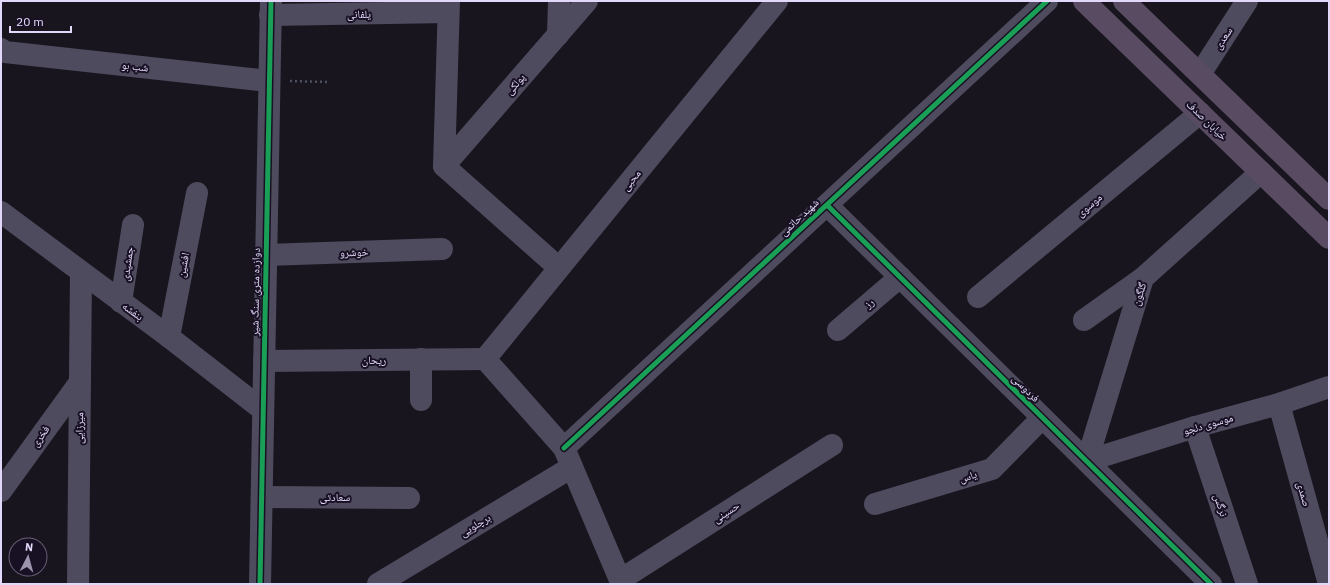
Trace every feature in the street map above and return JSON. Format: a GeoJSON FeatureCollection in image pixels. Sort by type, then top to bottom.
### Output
{"type":"FeatureCollection","features":[{"type":"Feature","properties":{"kind":"main road","name":"خیابان صدف"},"geometry":{"type":"LineString","coordinates":[[1084,1],[1329,238]]}},
{"type":"Feature","properties":{"kind":"main road"},"geometry":{"type":"LineString","coordinates":[[1124,1],[1329,199]]}},
{"type":"Feature","properties":{"kind":"street"},"geometry":{"type":"LineString","coordinates":[[558,35],[559,1]]}},
{"type":"Feature","properties":{"kind":"street","name":"پولکی"},"geometry":{"type":"LineString","coordinates":[[444,166],[587,1]]}},
{"type":"Feature","properties":{"kind":"street","name":"محبی"},"geometry":{"type":"LineString","coordinates":[[485,359],[777,1]]}},
{"type":"Feature","properties":{"kind":"street","name":"شهید حاتمی"},"geometry":{"type":"LineString","coordinates":[[568,458],[827,205],[1047,1]]}},
{"type":"Feature","properties":{"kind":"street","name":"سعدی"},"geometry":{"type":"LineString","coordinates":[[1200,74],[1247,1]]}},
{"type":"Feature","properties":{"kind":"street"},"geometry":{"type":"LineString","coordinates":[[448,7],[444,166],[559,268]]}},
{"type":"Feature","properties":{"kind":"street","name":"یلفانی"},"geometry":{"type":"LineString","coordinates":[[271,8],[448,7]]}},
{"type":"Feature","properties":{"kind":"street","name":"دوازده متری سنگ شیر"},"geometry":{"type":"LineString","coordinates":[[260,584],[271,8]]}},
{"type":"Feature","properties":{"kind":"street","name":"شب بو"},"geometry":{"type":"LineString","coordinates":[[1,49],[5,52],[269,81]]}},
{"type":"Feature","properties":{"kind":"street","name":"موسوی"},"geometry":{"type":"LineString","coordinates":[[978,297],[1200,113]]}},
{"type":"Feature","properties":{"kind":"street","name":"گلگون"},"geometry":{"type":"LineString","coordinates":[[1086,461],[1143,278],[1261,172]]}},
{"type":"Feature","properties":{"kind":"street","name":"افشین"},"geometry":{"type":"LineString","coordinates":[[169,337],[197,192]]}},
{"type":"Feature","properties":{"kind":"street","name":"فردوسی"},"geometry":{"type":"LineString","coordinates":[[827,205],[1211,584]]}},
{"type":"Feature","properties":{"kind":"street","name":"بنفشه"},"geometry":{"type":"LineString","coordinates":[[1,213],[169,337],[263,410]]}},
{"type":"Feature","properties":{"kind":"street","name":"جمشیدی"},"geometry":{"type":"LineString","coordinates":[[121,302],[133,225]]}},
{"type":"Feature","properties":{"kind":"street","name":"خوشرو"},"geometry":{"type":"LineString","coordinates":[[266,255],[442,249]]}},
{"type":"Feature","properties":{"kind":"street","name":"میرزایی"},"geometry":{"type":"LineString","coordinates":[[78,584],[81,272]]}},
{"type":"Feature","properties":{"kind":"street","name":"رز"},"geometry":{"type":"LineString","coordinates":[[838,330],[900,277]]}},
{"type":"Feature","properties":{"kind":"street"},"geometry":{"type":"LineString","coordinates":[[1084,320],[1143,278]]}},
{"type":"Feature","properties":{"kind":"street"},"geometry":{"type":"LineString","coordinates":[[485,359],[568,458],[622,582]]}},
{"type":"Feature","properties":{"kind":"street","name":"ریحان"},"geometry":{"type":"LineString","coordinates":[[264,361],[485,359]]}},
{"type":"Feature","properties":{"kind":"street"},"geometry":{"type":"LineString","coordinates":[[421,360],[421,400]]}},
{"type":"Feature","properties":{"kind":"street","name":"فخری"},"geometry":{"type":"LineString","coordinates":[[1,491],[80,382]]}},
{"type":"Feature","properties":{"kind":"street","name":"موسوی دلجو"},"geometry":{"type":"LineString","coordinates":[[1086,461],[1195,427],[1278,404],[1329,387]]}},
{"type":"Feature","properties":{"kind":"street","name":"صمدی"},"geometry":{"type":"LineString","coordinates":[[1278,404],[1329,584]]}},
{"type":"Feature","properties":{"kind":"street","name":"یاس"},"geometry":{"type":"LineString","coordinates":[[874,504],[992,469],[1042,418]]}},
{"type":"Feature","properties":{"kind":"street","name":"نرگس"},"geometry":{"type":"LineString","coordinates":[[1195,427],[1247,584]]}},
{"type":"Feature","properties":{"kind":"street","name":"حسینی"},"geometry":{"type":"LineString","coordinates":[[622,582],[832,444]]}},
{"type":"Feature","properties":{"kind":"street","name":"برچلویی"},"geometry":{"type":"LineString","coordinates":[[378,584],[568,458]]}},
{"type":"Feature","properties":{"kind":"street","name":"سعادتی"},"geometry":{"type":"LineString","coordinates":[[262,497],[409,498]]}},
{"type":"Feature","properties":{"kind":"path"},"geometry":{"type":"LineString","coordinates":[[269,81],[328,82]]}},
{"type":"Feature","properties":{"kind":"cycle path"},"geometry":{"type":"LineString","coordinates":[[260,584],[271,1]]}},
{"type":"Feature","properties":{"kind":"cycle path"},"geometry":{"type":"LineString","coordinates":[[564,448],[1047,1]]}},
{"type":"Feature","properties":{"kind":"cycle path"},"geometry":{"type":"LineString","coordinates":[[827,205],[1211,584]]}}]}
